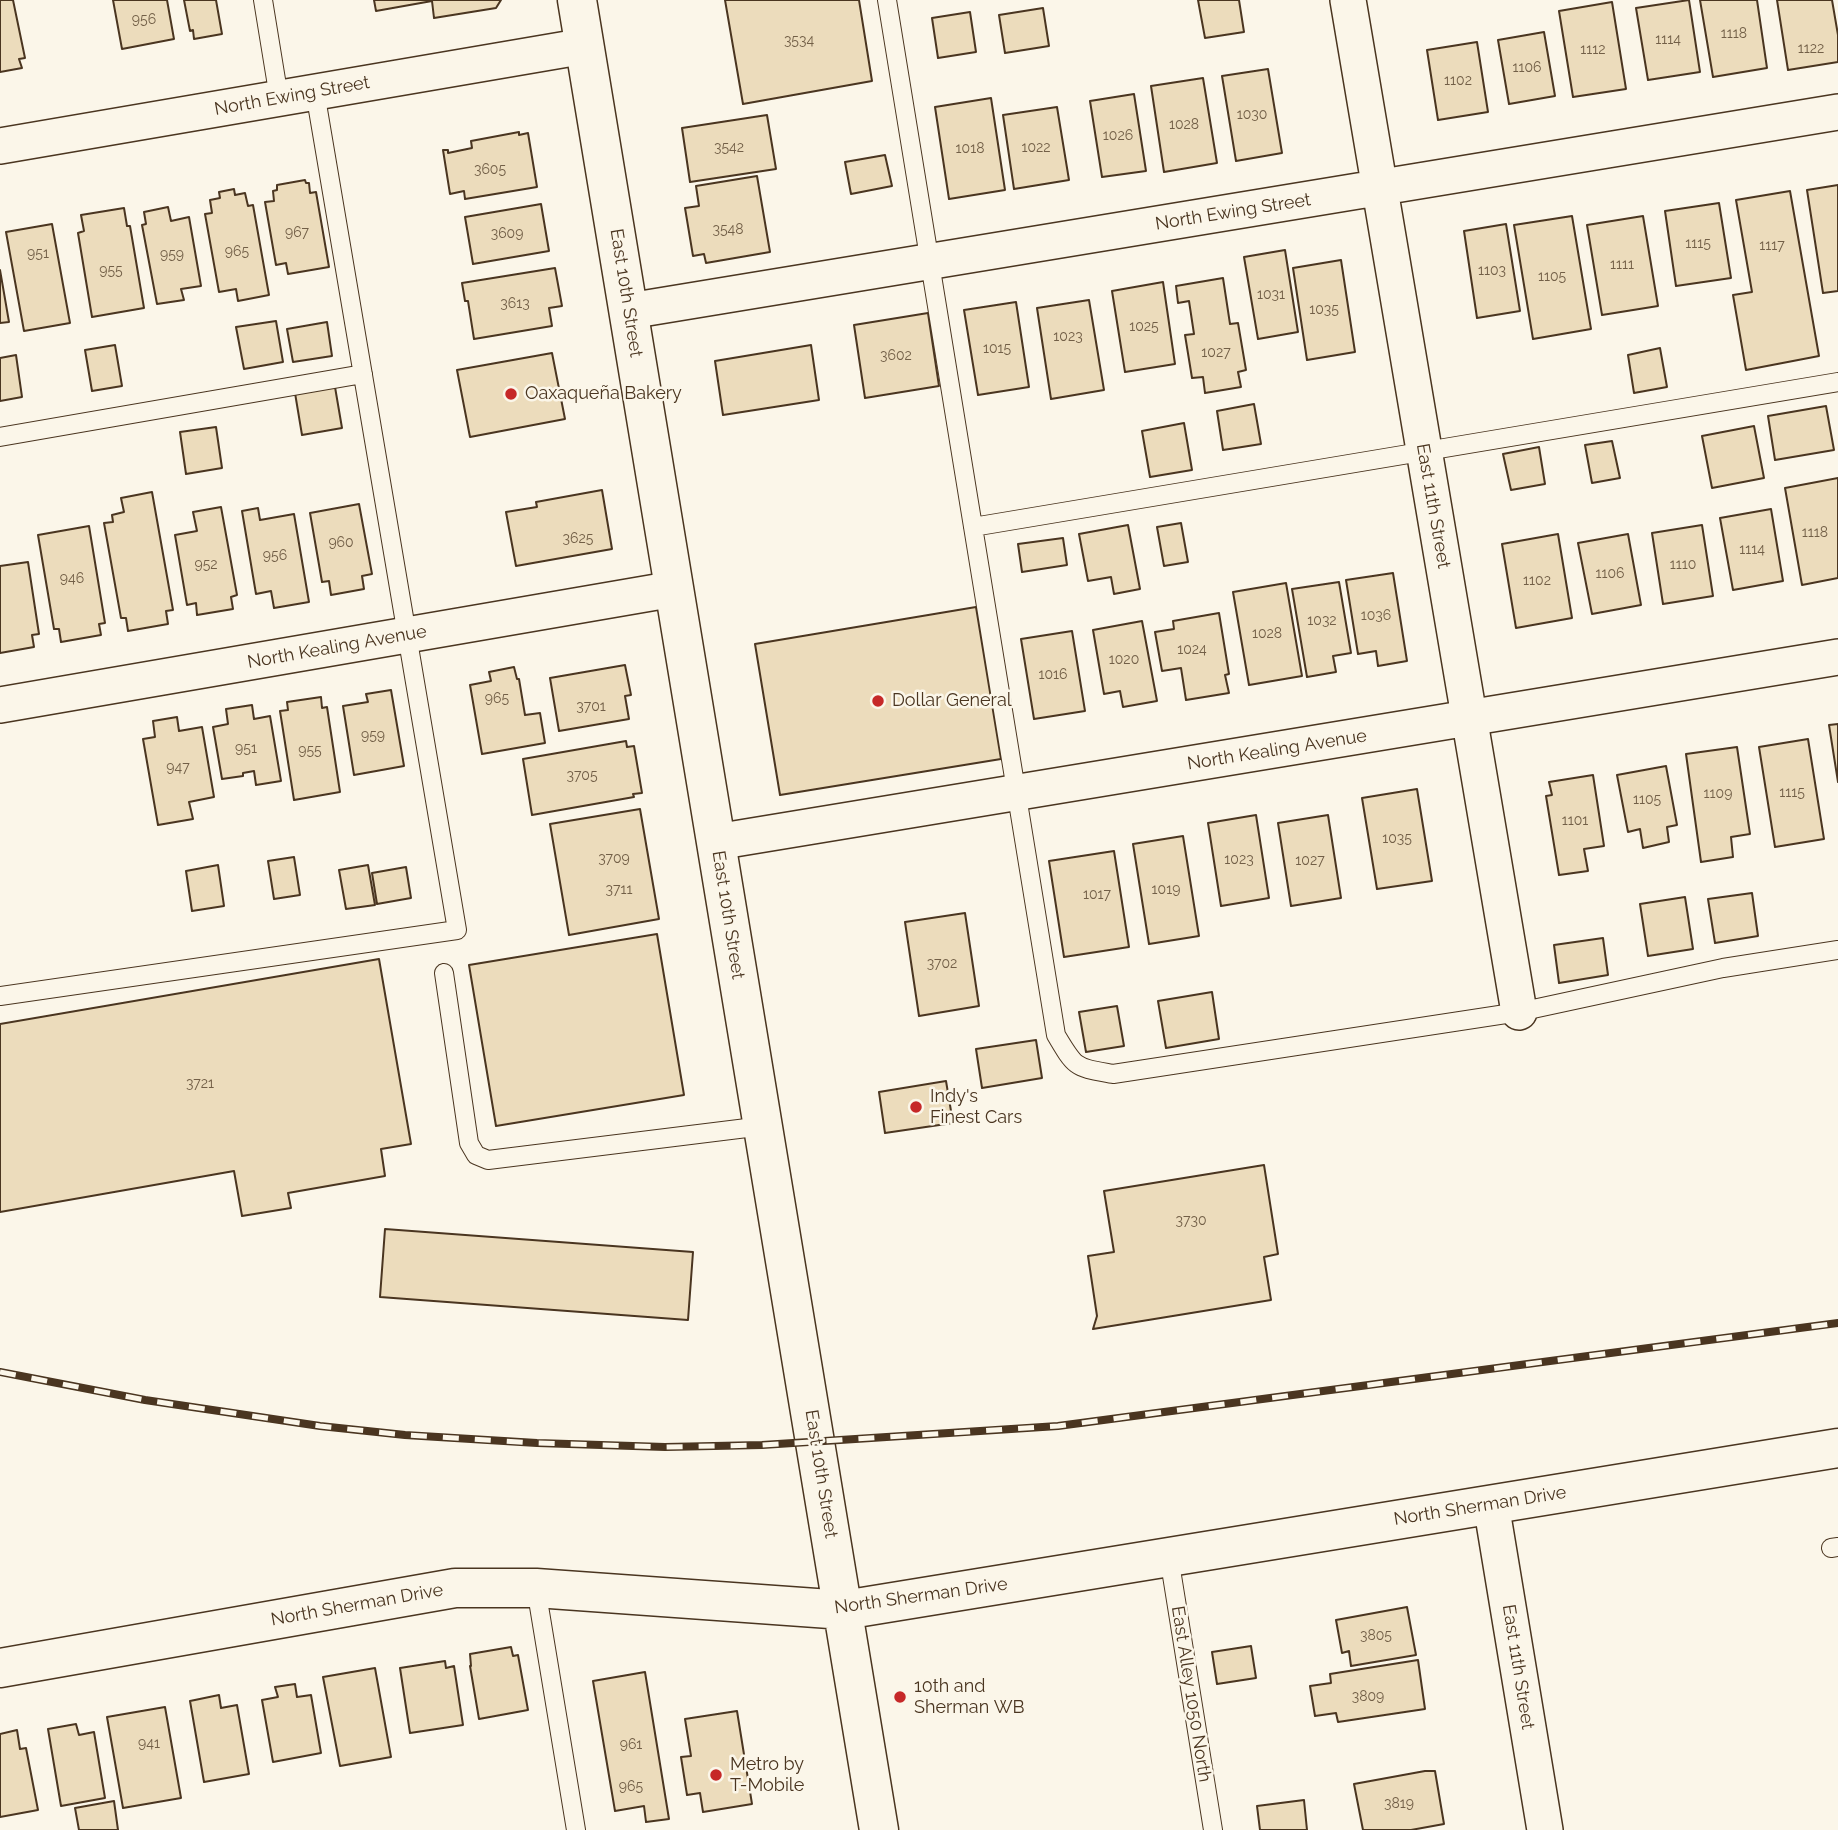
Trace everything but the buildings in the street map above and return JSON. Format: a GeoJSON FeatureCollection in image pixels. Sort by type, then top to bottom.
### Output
{"type":"FeatureCollection","features":[{"type":"Feature","properties":{"kind":"main road","name":"East 10th Street"},"geometry":{"type":"LineString","coordinates":[[577,0],[879,1830]]}},
{"type":"Feature","properties":{"kind":"main road","name":"North Sherman Drive"},"geometry":{"type":"LineString","coordinates":[[0,1668],[455,1588],[536,1588],[844,1610],[1838,1448]]}},
{"type":"Feature","properties":{"kind":"street","name":"East 11th Street"},"geometry":{"type":"LineString","coordinates":[[1348,0],[1518,1012]]}},
{"type":"Feature","properties":{"kind":"street","name":"North Ewing Street"},"geometry":{"type":"LineString","coordinates":[[0,146],[585,46]]}},
{"type":"Feature","properties":{"kind":"street","name":"North Ewing Street"},"geometry":{"type":"LineString","coordinates":[[629,311],[1838,112]]}},
{"type":"Feature","properties":{"kind":"street","name":"North Kealing Avenue"},"geometry":{"type":"LineString","coordinates":[[0,705],[674,589]]}},
{"type":"Feature","properties":{"kind":"street","name":"North Kealing Avenue"},"geometry":{"type":"LineString","coordinates":[[716,842],[1838,657]]}},
{"type":"Feature","properties":{"kind":"street","name":"East 11th Street"},"geometry":{"type":"LineString","coordinates":[[1491,1504],[1545,1830]]}},
{"type":"Feature","properties":{"kind":"lane"},"geometry":{"type":"LineString","coordinates":[[262,0],[279,98]]}},
{"type":"Feature","properties":{"kind":"lane"},"geometry":{"type":"LineString","coordinates":[[887,0],[1056,1035],[1068,1056],[1080,1068],[1114,1074],[1518,1012],[1723,968],[1838,950]]}},
{"type":"Feature","properties":{"kind":"lane"},"geometry":{"type":"LineString","coordinates":[[0,996],[457,930],[315,92]]}},
{"type":"Feature","properties":{"kind":"lane"},"geometry":{"type":"LineString","coordinates":[[0,437],[363,374]]}},
{"type":"Feature","properties":{"kind":"lane"},"geometry":{"type":"LineString","coordinates":[[973,527],[1838,382]]}},
{"type":"Feature","properties":{"kind":"lane"},"geometry":{"type":"LineString","coordinates":[[444,973],[469,1143],[476,1155],[488,1160],[763,1126]]}},
{"type":"Feature","properties":{"kind":"lane","name":"East Alley 1050 North"},"geometry":{"type":"LineString","coordinates":[[1169,1557],[1213,1830]]}},
{"type":"Feature","properties":{"kind":"lane"},"geometry":{"type":"LineString","coordinates":[[536,1588],[576,1830]]}},
{"type":"Feature","properties":{"kind":"railway"},"geometry":{"type":"LineString","coordinates":[[0,1372],[145,1400],[320,1426],[405,1435],[665,1447],[762,1445],[1058,1426],[1838,1323]]}},
{"type":"Feature","properties":{"kind":"place","name":"Oaxaqueña Bakery"},"geometry":{"type":"Point","coordinates":[511,394]}},
{"type":"Feature","properties":{"kind":"place","name":"Dollar General"},"geometry":{"type":"Point","coordinates":[878,701]}},
{"type":"Feature","properties":{"kind":"place","name":"Indy's Finest Cars"},"geometry":{"type":"Point","coordinates":[916,1107]}},
{"type":"Feature","properties":{"kind":"place","name":"10th and Sherman WB"},"geometry":{"type":"Point","coordinates":[900,1697]}},
{"type":"Feature","properties":{"kind":"place","name":"Metro by T-Mobile"},"geometry":{"type":"Point","coordinates":[716,1775]}}]}
